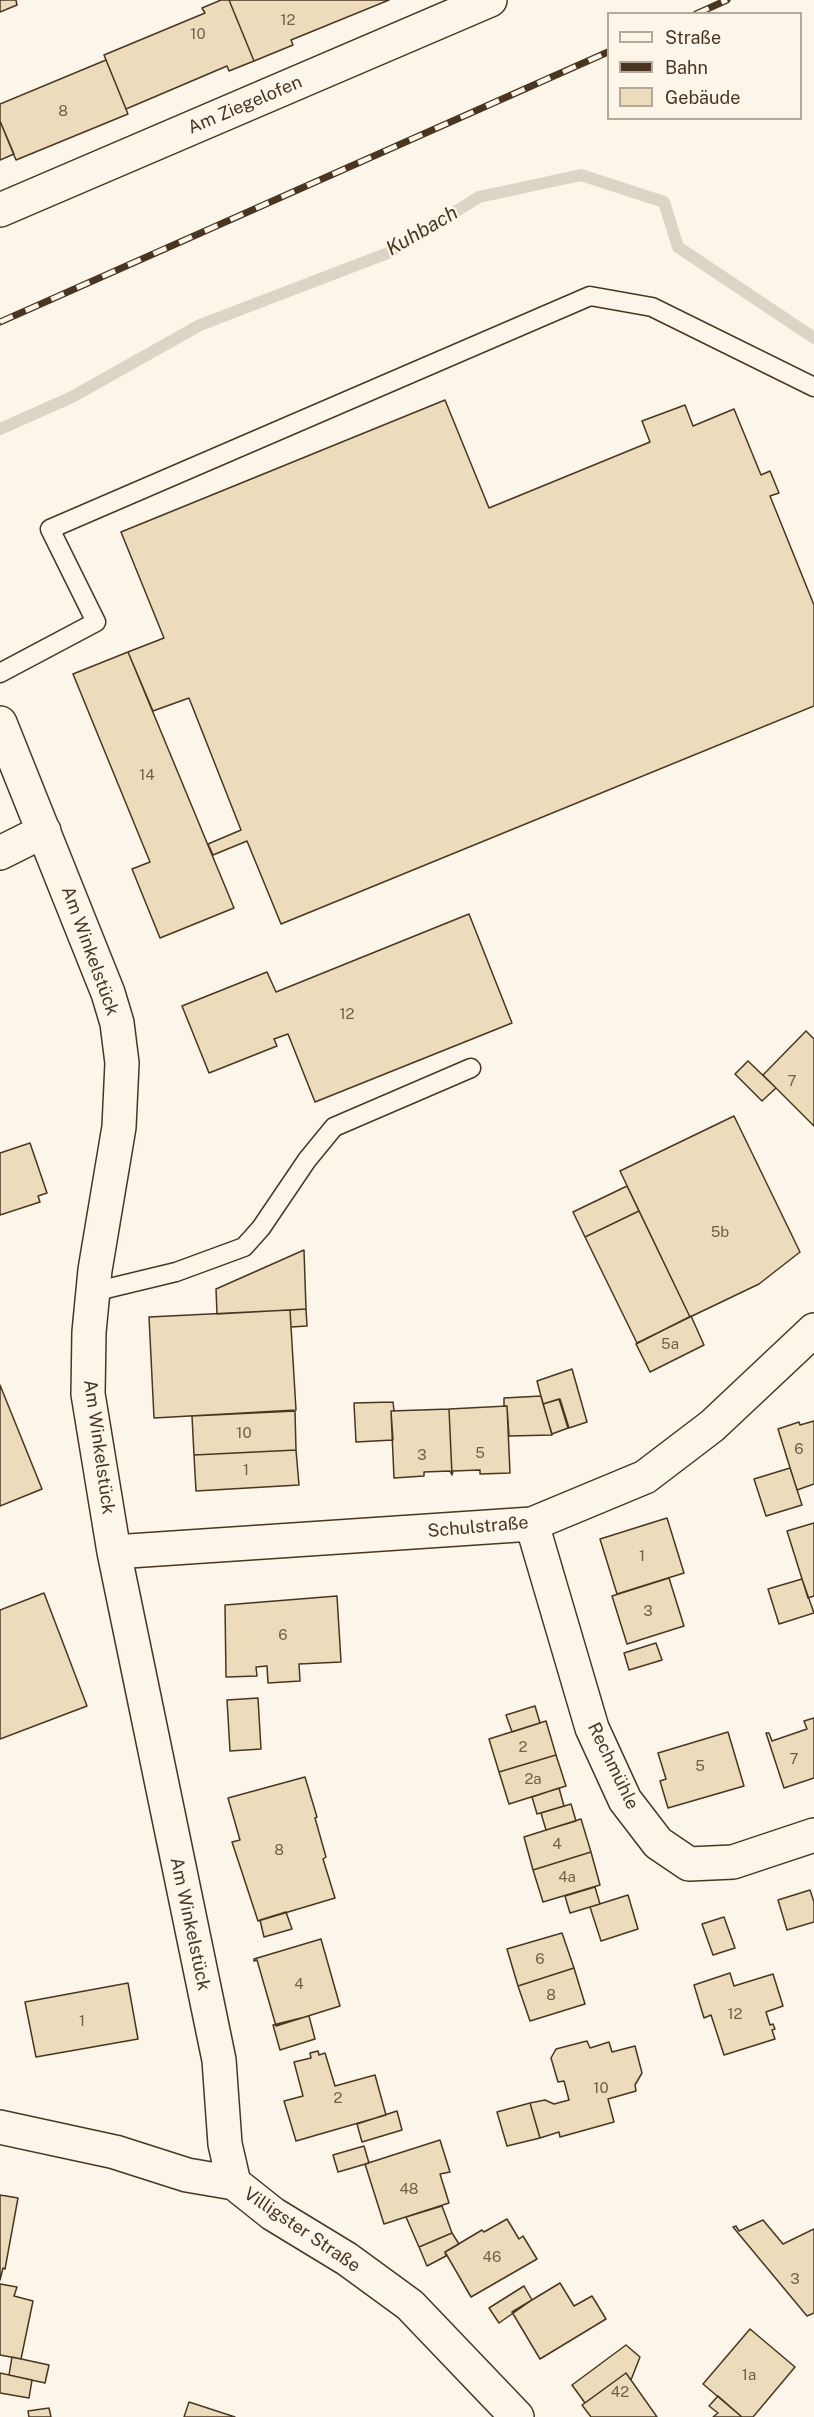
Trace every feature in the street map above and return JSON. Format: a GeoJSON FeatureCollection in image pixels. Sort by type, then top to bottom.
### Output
{"type":"FeatureCollection","features":[{"type":"Feature","properties":{"kind":"street","name":"Am Ziegelofen"},"geometry":{"type":"LineString","coordinates":[[0,210],[490,0]]}},
{"type":"Feature","properties":{"kind":"street","name":"Am Winkelstück"},"geometry":{"type":"LineString","coordinates":[[0,723],[108,993],[117,1023],[122,1063],[119,1127],[93,1292],[89,1332],[88,1394],[114,1552],[219,2060],[225,2144],[234,2183]]}},
{"type":"Feature","properties":{"kind":"street"},"geometry":{"type":"LineString","coordinates":[[0,854],[44,831]]}},
{"type":"Feature","properties":{"kind":"street","name":"Schulstraße"},"geometry":{"type":"LineString","coordinates":[[114,1552],[532,1524],[645,1477],[712,1426],[814,1330]]}},
{"type":"Feature","properties":{"kind":"street","name":"Rechmühle"},"geometry":{"type":"LineString","coordinates":[[532,1524],[592,1728],[625,1800],[658,1844],[689,1864],[733,1862],[814,1835]]}},
{"type":"Feature","properties":{"kind":"street","name":"Villigster Straße"},"geometry":{"type":"LineString","coordinates":[[0,2127],[115,2152],[187,2175],[234,2183],[273,2214],[347,2259],[410,2305],[517,2417]]}},
{"type":"Feature","properties":{"kind":"lane"},"geometry":{"type":"LineString","coordinates":[[0,673],[96,622],[50,529],[590,296],[652,308],[814,387]]}},
{"type":"Feature","properties":{"kind":"lane"},"geometry":{"type":"LineString","coordinates":[[93,1292],[176,1272],[244,1247],[261,1228],[307,1161],[334,1127],[471,1068]]}},
{"type":"Feature","properties":{"kind":"building"},"geometry":{"type":"Polygon","coordinates":[[[0,0],[16,0],[17,5],[0,12],[0,0]]]}},
{"type":"Feature","properties":{"kind":"building"},"geometry":{"type":"Polygon","coordinates":[[[221,0],[229,0],[254,61],[229,71],[227,66],[126,109],[104,55],[205,13],[202,8],[221,0]]]}},
{"type":"Feature","properties":{"kind":"building"},"geometry":{"type":"Polygon","coordinates":[[[229,0],[389,0],[291,40],[293,45],[254,61],[229,0]]]}},
{"type":"Feature","properties":{"kind":"building"},"geometry":{"type":"Polygon","coordinates":[[[106,60],[128,114],[16,160],[0,121],[0,104],[106,60]]]}},
{"type":"Feature","properties":{"kind":"building"},"geometry":{"type":"Polygon","coordinates":[[[0,121],[14,154],[0,160],[0,121]]]}},
{"type":"Feature","properties":{"kind":"building"},"geometry":{"type":"Polygon","coordinates":[[[445,400],[489,508],[650,442],[642,421],[685,405],[693,426],[734,409],[761,475],[770,471],[779,493],[770,496],[814,605],[814,706],[281,924],[247,841],[213,855],[208,844],[241,830],[189,698],[153,711],[128,652],[164,638],[121,532],[445,400]]]}},
{"type":"Feature","properties":{"kind":"building"},"geometry":{"type":"Polygon","coordinates":[[[128,652],[234,908],[160,938],[132,869],[150,862],[73,674],[128,652]]]}},
{"type":"Feature","properties":{"kind":"building"},"geometry":{"type":"Polygon","coordinates":[[[469,914],[512,1023],[315,1102],[288,1034],[274,1039],[277,1046],[209,1073],[182,1006],[267,972],[276,992],[469,914]]]}},
{"type":"Feature","properties":{"kind":"building"},"geometry":{"type":"Polygon","coordinates":[[[806,1031],[814,1039],[814,1126],[763,1075],[806,1031]]]}},
{"type":"Feature","properties":{"kind":"building"},"geometry":{"type":"Polygon","coordinates":[[[748,1061],[776,1088],[762,1101],[735,1074],[748,1061]]]}},
{"type":"Feature","properties":{"kind":"building"},"geometry":{"type":"Polygon","coordinates":[[[734,1116],[800,1252],[759,1284],[690,1317],[620,1171],[734,1116]]]}},
{"type":"Feature","properties":{"kind":"building"},"geometry":{"type":"Polygon","coordinates":[[[30,1143],[47,1193],[38,1196],[40,1202],[0,1215],[0,1153],[30,1143]]]}},
{"type":"Feature","properties":{"kind":"building"},"geometry":{"type":"Polygon","coordinates":[[[627,1186],[639,1211],[585,1237],[573,1212],[627,1186]]]}},
{"type":"Feature","properties":{"kind":"building"},"geometry":{"type":"Polygon","coordinates":[[[639,1211],[690,1317],[637,1343],[585,1237],[639,1211]]]}},
{"type":"Feature","properties":{"kind":"building"},"geometry":{"type":"Polygon","coordinates":[[[304,1250],[306,1309],[217,1314],[216,1289],[304,1250]]]}},
{"type":"Feature","properties":{"kind":"building"},"geometry":{"type":"Polygon","coordinates":[[[306,1309],[307,1326],[291,1327],[290,1310],[306,1309]]]}},
{"type":"Feature","properties":{"kind":"building"},"geometry":{"type":"Polygon","coordinates":[[[290,1310],[296,1410],[154,1418],[149,1317],[290,1310]]]}},
{"type":"Feature","properties":{"kind":"building"},"geometry":{"type":"Polygon","coordinates":[[[691,1316],[704,1345],[650,1372],[636,1344],[691,1316]]]}},
{"type":"Feature","properties":{"kind":"building"},"geometry":{"type":"Polygon","coordinates":[[[572,1369],[587,1422],[569,1428],[560,1399],[543,1404],[537,1381],[572,1369]]]}},
{"type":"Feature","properties":{"kind":"building"},"geometry":{"type":"Polygon","coordinates":[[[0,1385],[42,1489],[0,1506],[0,1385]]]}},
{"type":"Feature","properties":{"kind":"building"},"geometry":{"type":"Polygon","coordinates":[[[541,1396],[552,1435],[509,1436],[507,1406],[504,1406],[504,1398],[541,1396]]]}},
{"type":"Feature","properties":{"kind":"building"},"geometry":{"type":"Polygon","coordinates":[[[559,1399],[568,1428],[552,1434],[543,1404],[559,1399]]]}},
{"type":"Feature","properties":{"kind":"building"},"geometry":{"type":"Polygon","coordinates":[[[393,1402],[394,1411],[391,1411],[393,1440],[356,1442],[354,1403],[393,1402]]]}},
{"type":"Feature","properties":{"kind":"building"},"geometry":{"type":"Polygon","coordinates":[[[507,1406],[510,1473],[480,1474],[480,1470],[453,1471],[452,1475],[449,1409],[507,1406]]]}},
{"type":"Feature","properties":{"kind":"building"},"geometry":{"type":"Polygon","coordinates":[[[449,1409],[452,1475],[450,1471],[424,1472],[424,1476],[394,1478],[391,1411],[449,1409]]]}},
{"type":"Feature","properties":{"kind":"building"},"geometry":{"type":"Polygon","coordinates":[[[295,1411],[296,1450],[194,1455],[192,1416],[295,1411]]]}},
{"type":"Feature","properties":{"kind":"building"},"geometry":{"type":"Polygon","coordinates":[[[814,1421],[814,1484],[797,1490],[778,1429],[799,1422],[800,1425],[814,1421]]]}},
{"type":"Feature","properties":{"kind":"building"},"geometry":{"type":"Polygon","coordinates":[[[296,1450],[299,1485],[196,1491],[194,1455],[296,1450]]]}},
{"type":"Feature","properties":{"kind":"building"},"geometry":{"type":"Polygon","coordinates":[[[790,1468],[802,1505],[766,1516],[754,1479],[790,1468]]]}},
{"type":"Feature","properties":{"kind":"building"},"geometry":{"type":"Polygon","coordinates":[[[667,1518],[684,1573],[617,1594],[600,1539],[667,1518]]]}},
{"type":"Feature","properties":{"kind":"building"},"geometry":{"type":"Polygon","coordinates":[[[814,1523],[814,1596],[808,1598],[787,1531],[814,1523]]]}},
{"type":"Feature","properties":{"kind":"building"},"geometry":{"type":"Polygon","coordinates":[[[669,1578],[684,1626],[627,1644],[612,1596],[669,1578]]]}},
{"type":"Feature","properties":{"kind":"building"},"geometry":{"type":"Polygon","coordinates":[[[802,1579],[814,1613],[779,1624],[768,1589],[802,1579]]]}},
{"type":"Feature","properties":{"kind":"building"},"geometry":{"type":"Polygon","coordinates":[[[44,1593],[87,1706],[0,1739],[0,1610],[44,1593]]]}},
{"type":"Feature","properties":{"kind":"building"},"geometry":{"type":"Polygon","coordinates":[[[337,1596],[341,1662],[299,1664],[300,1681],[268,1683],[267,1666],[256,1667],[257,1676],[226,1677],[225,1605],[337,1596]]]}},
{"type":"Feature","properties":{"kind":"building"},"geometry":{"type":"Polygon","coordinates":[[[656,1643],[662,1660],[629,1670],[624,1653],[656,1643]]]}},
{"type":"Feature","properties":{"kind":"building"},"geometry":{"type":"Polygon","coordinates":[[[258,1698],[261,1749],[230,1751],[227,1700],[258,1698]]]}},
{"type":"Feature","properties":{"kind":"building"},"geometry":{"type":"Polygon","coordinates":[[[535,1706],[540,1723],[512,1732],[506,1715],[535,1706]]]}},
{"type":"Feature","properties":{"kind":"building"},"geometry":{"type":"Polygon","coordinates":[[[814,1718],[814,1778],[784,1788],[766,1733],[769,1733],[772,1741],[807,1729],[804,1721],[814,1718]]]}},
{"type":"Feature","properties":{"kind":"building"},"geometry":{"type":"Polygon","coordinates":[[[546,1721],[556,1755],[499,1772],[489,1739],[546,1721]]]}},
{"type":"Feature","properties":{"kind":"building"},"geometry":{"type":"Polygon","coordinates":[[[728,1732],[744,1786],[668,1808],[660,1781],[666,1779],[658,1753],[728,1732]]]}},
{"type":"Feature","properties":{"kind":"building"},"geometry":{"type":"Polygon","coordinates":[[[556,1755],[566,1786],[509,1804],[499,1772],[556,1755]]]}},
{"type":"Feature","properties":{"kind":"building"},"geometry":{"type":"Polygon","coordinates":[[[305,1777],[326,1857],[323,1859],[335,1898],[258,1921],[232,1842],[240,1840],[228,1798],[305,1777]]]}},
{"type":"Feature","properties":{"kind":"building"},"geometry":{"type":"Polygon","coordinates":[[[559,1788],[564,1806],[537,1814],[532,1797],[559,1788]]]}},
{"type":"Feature","properties":{"kind":"building"},"geometry":{"type":"Polygon","coordinates":[[[571,1804],[576,1821],[546,1830],[541,1813],[571,1804]]]}},
{"type":"Feature","properties":{"kind":"building"},"geometry":{"type":"Polygon","coordinates":[[[581,1819],[591,1852],[533,1870],[524,1837],[581,1819]]]}},
{"type":"Feature","properties":{"kind":"building"},"geometry":{"type":"Polygon","coordinates":[[[591,1852],[600,1885],[543,1902],[533,1870],[591,1852]]]}},
{"type":"Feature","properties":{"kind":"building"},"geometry":{"type":"Polygon","coordinates":[[[595,1887],[600,1904],[570,1913],[565,1896],[595,1887]]]}},
{"type":"Feature","properties":{"kind":"building"},"geometry":{"type":"Polygon","coordinates":[[[810,1890],[814,1902],[814,1922],[787,1930],[778,1900],[810,1890]]]}},
{"type":"Feature","properties":{"kind":"building"},"geometry":{"type":"Polygon","coordinates":[[[628,1895],[638,1929],[601,1941],[590,1907],[628,1895]]]}},
{"type":"Feature","properties":{"kind":"building"},"geometry":{"type":"Polygon","coordinates":[[[286,1912],[292,1929],[264,1937],[260,1920],[286,1912]]]}},
{"type":"Feature","properties":{"kind":"building"},"geometry":{"type":"Polygon","coordinates":[[[724,1917],[735,1948],[713,1955],[702,1924],[724,1917]]]}},
{"type":"Feature","properties":{"kind":"building"},"geometry":{"type":"Polygon","coordinates":[[[562,1933],[574,1968],[518,1986],[507,1949],[562,1933]]]}},
{"type":"Feature","properties":{"kind":"building"},"geometry":{"type":"Polygon","coordinates":[[[321,1939],[340,2006],[276,2026],[257,1960],[254,1961],[254,1959],[321,1939]]]}},
{"type":"Feature","properties":{"kind":"building"},"geometry":{"type":"Polygon","coordinates":[[[574,1968],[585,2004],[530,2021],[518,1986],[574,1968]]]}},
{"type":"Feature","properties":{"kind":"building"},"geometry":{"type":"Polygon","coordinates":[[[730,1973],[734,1986],[773,1974],[783,2006],[766,2012],[770,2025],[773,2024],[775,2029],[772,2030],[775,2039],[724,2055],[711,2015],[704,2018],[694,1985],[730,1973]]]}},
{"type":"Feature","properties":{"kind":"building"},"geometry":{"type":"Polygon","coordinates":[[[128,1983],[138,2039],[36,2057],[25,2002],[128,1983]]]}},
{"type":"Feature","properties":{"kind":"building"},"geometry":{"type":"Polygon","coordinates":[[[309,2016],[315,2039],[280,2050],[273,2025],[309,2016]]]}},
{"type":"Feature","properties":{"kind":"building"},"geometry":{"type":"Polygon","coordinates":[[[587,2041],[590,2048],[609,2042],[612,2052],[635,2046],[642,2073],[635,2085],[636,2091],[608,2099],[614,2122],[560,2137],[559,2132],[540,2138],[530,2103],[545,2100],[554,2104],[569,2100],[564,2081],[558,2082],[551,2058],[556,2049],[587,2041]]]}},
{"type":"Feature","properties":{"kind":"building"},"geometry":{"type":"Polygon","coordinates":[[[318,2051],[319,2055],[325,2053],[335,2086],[375,2075],[386,2115],[296,2141],[284,2101],[303,2096],[294,2062],[311,2058],[310,2053],[318,2051]]]}},
{"type":"Feature","properties":{"kind":"building"},"geometry":{"type":"Polygon","coordinates":[[[530,2103],[540,2138],[507,2146],[497,2112],[530,2103]]]}},
{"type":"Feature","properties":{"kind":"building"},"geometry":{"type":"Polygon","coordinates":[[[397,2111],[402,2130],[362,2142],[357,2124],[397,2111]]]}},
{"type":"Feature","properties":{"kind":"building"},"geometry":{"type":"Polygon","coordinates":[[[440,2140],[450,2172],[440,2174],[449,2203],[384,2224],[365,2164],[440,2140]]]}},
{"type":"Feature","properties":{"kind":"building"},"geometry":{"type":"Polygon","coordinates":[[[364,2146],[369,2163],[338,2172],[333,2155],[364,2146]]]}},
{"type":"Feature","properties":{"kind":"building"},"geometry":{"type":"Polygon","coordinates":[[[0,2195],[18,2198],[5,2269],[3,2268],[0,2280],[0,2195]]]}},
{"type":"Feature","properties":{"kind":"building"},"geometry":{"type":"Polygon","coordinates":[[[442,2206],[452,2233],[419,2247],[406,2217],[442,2206]]]}},
{"type":"Feature","properties":{"kind":"building"},"geometry":{"type":"Polygon","coordinates":[[[507,2219],[519,2239],[523,2236],[537,2259],[471,2297],[445,2252],[482,2230],[484,2232],[507,2219]]]}},
{"type":"Feature","properties":{"kind":"building"},"geometry":{"type":"Polygon","coordinates":[[[763,2220],[783,2244],[814,2229],[814,2313],[807,2316],[733,2227],[736,2226],[739,2231],[763,2220]]]}},
{"type":"Feature","properties":{"kind":"building"},"geometry":{"type":"Polygon","coordinates":[[[452,2233],[459,2244],[445,2252],[446,2256],[427,2266],[419,2247],[452,2233]]]}},
{"type":"Feature","properties":{"kind":"building"},"geometry":{"type":"Polygon","coordinates":[[[560,2283],[574,2306],[592,2296],[606,2319],[540,2359],[512,2312],[560,2283]]]}},
{"type":"Feature","properties":{"kind":"building"},"geometry":{"type":"Polygon","coordinates":[[[0,2284],[17,2287],[14,2296],[33,2301],[21,2359],[0,2355],[0,2284]]]}},
{"type":"Feature","properties":{"kind":"building"},"geometry":{"type":"Polygon","coordinates":[[[524,2286],[532,2300],[499,2323],[489,2308],[524,2286]]]}},
{"type":"Feature","properties":{"kind":"building"},"geometry":{"type":"Polygon","coordinates":[[[750,2329],[795,2367],[753,2417],[742,2417],[703,2384],[750,2329]]]}},
{"type":"Feature","properties":{"kind":"building"},"geometry":{"type":"Polygon","coordinates":[[[626,2345],[640,2357],[631,2380],[626,2373],[585,2403],[572,2385],[626,2345]]]}},
{"type":"Feature","properties":{"kind":"building"},"geometry":{"type":"Polygon","coordinates":[[[12,2357],[49,2365],[45,2383],[9,2375],[12,2357]]]}},
{"type":"Feature","properties":{"kind":"building"},"geometry":{"type":"Polygon","coordinates":[[[0,2373],[32,2380],[29,2398],[0,2393],[0,2373]]]}},
{"type":"Feature","properties":{"kind":"building"},"geometry":{"type":"Polygon","coordinates":[[[626,2373],[657,2417],[591,2417],[582,2405],[626,2373]]]}},
{"type":"Feature","properties":{"kind":"building"},"geometry":{"type":"Polygon","coordinates":[[[718,2396],[742,2417],[713,2417],[718,2413],[709,2406],[718,2396]]]}},
{"type":"Feature","properties":{"kind":"building"},"geometry":{"type":"Polygon","coordinates":[[[189,2402],[235,2417],[184,2417],[189,2402]]]}},
{"type":"Feature","properties":{"kind":"building"},"geometry":{"type":"Polygon","coordinates":[[[49,2408],[51,2417],[29,2417],[28,2411],[49,2408]]]}},
{"type":"Feature","properties":{"kind":"waterway","name":"Kuhbach"},"geometry":{"type":"LineString","coordinates":[[0,429],[72,397],[200,325],[388,253],[479,197],[581,175],[664,202],[678,247],[814,338]]}},
{"type":"Feature","properties":{"kind":"railway"},"geometry":{"type":"LineString","coordinates":[[700,12],[727,0]]}},
{"type":"Feature","properties":{"kind":"railway"},"geometry":{"type":"LineString","coordinates":[[0,322],[607,52]]}}]}
